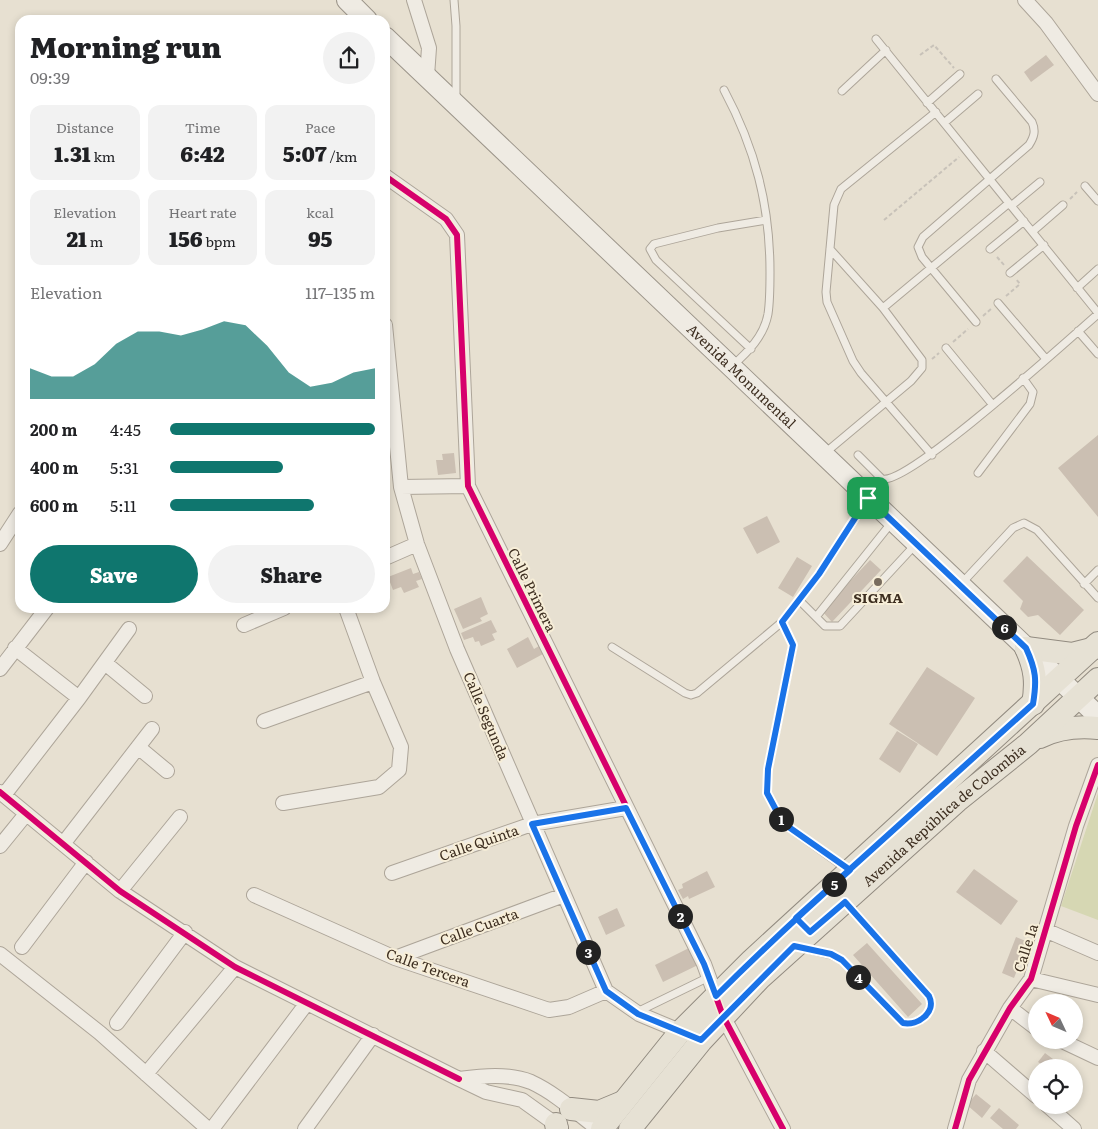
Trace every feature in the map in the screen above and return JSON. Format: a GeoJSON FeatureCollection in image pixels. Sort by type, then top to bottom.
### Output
{"type":"FeatureCollection","features":[{"type":"Feature","properties":{"kind":"main road"},"geometry":{"type":"LineString","coordinates":[[347,0],[363,15]]}},
{"type":"Feature","properties":{"kind":"main road","name":"Avenida Monumental"},"geometry":{"type":"LineString","coordinates":[[390,42],[1098,716]]}},
{"type":"Feature","properties":{"kind":"main road"},"geometry":{"type":"LineString","coordinates":[[1026,648],[1072,654],[1095,646]]}},
{"type":"Feature","properties":{"kind":"main road","name":"Avenida República de Colombia"},"geometry":{"type":"LineString","coordinates":[[800,932],[850,870],[1095,646]]}},
{"type":"Feature","properties":{"kind":"main road"},"geometry":{"type":"LineString","coordinates":[[1026,648],[1034,667],[1036,684],[1033,704]]}},
{"type":"Feature","properties":{"kind":"main road","name":"Avenida República de Colombia"},"geometry":{"type":"LineString","coordinates":[[602,1129],[680,1032],[716,996],[800,932],[845,902],[957,802],[1028,744],[1098,679]]}},
{"type":"Feature","properties":{"kind":"main road"},"geometry":{"type":"LineString","coordinates":[[1028,744],[1051,732],[1069,728],[1098,728]]}},
{"type":"Feature","properties":{"kind":"main road","name":"Avenida República de Colombia"},"geometry":{"type":"LineString","coordinates":[[630,1129],[701,1040],[716,996]]}},
{"type":"Feature","properties":{"kind":"main road"},"geometry":{"type":"LineString","coordinates":[[562,1123],[624,1102]]}},
{"type":"Feature","properties":{"kind":"street"},"geometry":{"type":"LineString","coordinates":[[414,0],[429,48],[427,76]]}},
{"type":"Feature","properties":{"kind":"street"},"geometry":{"type":"LineString","coordinates":[[1025,0],[1046,23],[1098,94]]}},
{"type":"Feature","properties":{"kind":"street","name":"Calle Primera"},"geometry":{"type":"LineString","coordinates":[[390,179],[446,218],[453,226],[457,235],[468,486],[716,996],[783,1129]]}},
{"type":"Feature","properties":{"kind":"street","name":"Calle Segunda"},"geometry":{"type":"LineString","coordinates":[[390,402],[401,487],[417,544],[457,649],[606,991]]}},
{"type":"Feature","properties":{"kind":"street"},"geometry":{"type":"LineString","coordinates":[[401,487],[468,486]]}},
{"type":"Feature","properties":{"kind":"street"},"geometry":{"type":"LineString","coordinates":[[0,544],[15,521]]}},
{"type":"Feature","properties":{"kind":"street"},"geometry":{"type":"LineString","coordinates":[[390,556],[417,544]]}},
{"type":"Feature","properties":{"kind":"street"},"geometry":{"type":"LineString","coordinates":[[0,669],[43,613]]}},
{"type":"Feature","properties":{"kind":"street"},"geometry":{"type":"LineString","coordinates":[[244,625],[272,613]]}},
{"type":"Feature","properties":{"kind":"street"},"geometry":{"type":"LineString","coordinates":[[283,802],[379,788],[399,770],[401,747],[373,682],[348,613]]}},
{"type":"Feature","properties":{"kind":"street"},"geometry":{"type":"LineString","coordinates":[[129,629],[79,698],[2,793],[120,891],[235,966],[486,1092],[522,1100],[562,1123],[598,1129]]}},
{"type":"Feature","properties":{"kind":"street"},"geometry":{"type":"LineString","coordinates":[[15,648],[79,698]]}},
{"type":"Feature","properties":{"kind":"street"},"geometry":{"type":"LineString","coordinates":[[105,663],[145,696]]}},
{"type":"Feature","properties":{"kind":"street"},"geometry":{"type":"LineString","coordinates":[[264,721],[373,682]]}},
{"type":"Feature","properties":{"kind":"street"},"geometry":{"type":"LineString","coordinates":[[63,844],[152,729]]}},
{"type":"Feature","properties":{"kind":"street"},"geometry":{"type":"LineString","coordinates":[[138,747],[167,771]]}},
{"type":"Feature","properties":{"kind":"street","name":"Calle 1a"},"geometry":{"type":"LineString","coordinates":[[955,1129],[969,1080],[984,1051],[1030,979],[1076,826],[1098,765]]}},
{"type":"Feature","properties":{"kind":"street","name":"Calle Quinta"},"geometry":{"type":"LineString","coordinates":[[392,873],[532,824],[626,808]]}},
{"type":"Feature","properties":{"kind":"street"},"geometry":{"type":"LineString","coordinates":[[0,846],[26,814]]}},
{"type":"Feature","properties":{"kind":"street"},"geometry":{"type":"LineString","coordinates":[[120,891],[180,817]]}},
{"type":"Feature","properties":{"kind":"street"},"geometry":{"type":"LineString","coordinates":[[22,947],[86,862]]}},
{"type":"Feature","properties":{"kind":"street","name":"Calle Tercera"},"geometry":{"type":"LineString","coordinates":[[254,895],[395,958],[549,1010],[569,1007],[606,991]]}},
{"type":"Feature","properties":{"kind":"street","name":"Calle Cuarta"},"geometry":{"type":"LineString","coordinates":[[395,958],[564,895]]}},
{"type":"Feature","properties":{"kind":"street"},"geometry":{"type":"LineString","coordinates":[[1045,930],[1098,953]]}},
{"type":"Feature","properties":{"kind":"street"},"geometry":{"type":"LineString","coordinates":[[117,1023],[185,932]]}},
{"type":"Feature","properties":{"kind":"street"},"geometry":{"type":"LineString","coordinates":[[0,954],[100,1034],[208,1129]]}},
{"type":"Feature","properties":{"kind":"street"},"geometry":{"type":"LineString","coordinates":[[146,1074],[235,966]]}},
{"type":"Feature","properties":{"kind":"street"},"geometry":{"type":"LineString","coordinates":[[1030,979],[1098,995]]}},
{"type":"Feature","properties":{"kind":"street"},"geometry":{"type":"LineString","coordinates":[[606,991],[636,1012],[701,1040]]}},
{"type":"Feature","properties":{"kind":"street"},"geometry":{"type":"LineString","coordinates":[[212,1129],[307,1002]]}},
{"type":"Feature","properties":{"kind":"street"},"geometry":{"type":"LineString","coordinates":[[1010,1008],[1028,1022]]}},
{"type":"Feature","properties":{"kind":"street"},"geometry":{"type":"LineString","coordinates":[[305,1129],[373,1035]]}},
{"type":"Feature","properties":{"kind":"street"},"geometry":{"type":"LineString","coordinates":[[1079,1049],[1098,1058]]}},
{"type":"Feature","properties":{"kind":"street"},"geometry":{"type":"LineString","coordinates":[[984,1051],[1028,1089]]}},
{"type":"Feature","properties":{"kind":"street"},"geometry":{"type":"LineString","coordinates":[[459,1078],[492,1075],[530,1082],[562,1123]]}},
{"type":"Feature","properties":{"kind":"street"},"geometry":{"type":"LineString","coordinates":[[522,1100],[530,1082]]}},
{"type":"Feature","properties":{"kind":"street"},"geometry":{"type":"LineString","coordinates":[[1057,1114],[1074,1129]]}},
{"type":"Feature","properties":{"kind":"lane"},"geometry":{"type":"LineString","coordinates":[[454,0],[456,104]]}},
{"type":"Feature","properties":{"kind":"lane"},"geometry":{"type":"LineString","coordinates":[[858,455],[878,476],[886,480],[895,478],[932,455],[1098,314],[876,39]]}},
{"type":"Feature","properties":{"kind":"lane"},"geometry":{"type":"LineString","coordinates":[[842,91],[886,50]]}},
{"type":"Feature","properties":{"kind":"lane"},"geometry":{"type":"LineString","coordinates":[[927,103],[960,74]]}},
{"type":"Feature","properties":{"kind":"lane"},"geometry":{"type":"LineString","coordinates":[[976,322],[918,252],[918,247],[923,237],[1029,145],[1034,134],[1032,122],[996,79]]}},
{"type":"Feature","properties":{"kind":"lane"},"geometry":{"type":"LineString","coordinates":[[724,90],[742,124],[753,152],[760,181],[770,252],[768,315],[751,349],[731,367]]}},
{"type":"Feature","properties":{"kind":"lane"},"geometry":{"type":"LineString","coordinates":[[944,123],[978,94]]}},
{"type":"Feature","properties":{"kind":"lane"},"geometry":{"type":"LineString","coordinates":[[932,455],[853,361],[827,302],[834,205],[841,189],[936,112]]}},
{"type":"Feature","properties":{"kind":"lane"},"geometry":{"type":"LineString","coordinates":[[883,308],[1010,204],[1040,182]]}},
{"type":"Feature","properties":{"kind":"lane"},"geometry":{"type":"LineString","coordinates":[[1085,186],[1098,201]]}},
{"type":"Feature","properties":{"kind":"lane"},"geometry":{"type":"LineString","coordinates":[[1032,231],[1063,204]]}},
{"type":"Feature","properties":{"kind":"lane"},"geometry":{"type":"LineString","coordinates":[[751,349],[656,260],[650,249],[654,244],[718,228],[766,220]]}},
{"type":"Feature","properties":{"kind":"lane"},"geometry":{"type":"LineString","coordinates":[[990,250],[1024,221]]}},
{"type":"Feature","properties":{"kind":"lane"},"geometry":{"type":"LineString","coordinates":[[1010,273],[1044,245]]}},
{"type":"Feature","properties":{"kind":"lane"},"geometry":{"type":"LineString","coordinates":[[823,455],[886,402],[922,368],[922,360],[883,308],[830,249]]}},
{"type":"Feature","properties":{"kind":"lane"},"geometry":{"type":"LineString","coordinates":[[1077,288],[1098,269]]}},
{"type":"Feature","properties":{"kind":"lane"},"geometry":{"type":"LineString","coordinates":[[998,303],[1046,359]]}},
{"type":"Feature","properties":{"kind":"lane"},"geometry":{"type":"LineString","coordinates":[[1078,332],[1098,354]]}},
{"type":"Feature","properties":{"kind":"lane"},"geometry":{"type":"LineString","coordinates":[[946,348],[992,404]]}},
{"type":"Feature","properties":{"kind":"lane"},"geometry":{"type":"LineString","coordinates":[[978,473],[1030,404],[1033,392],[1023,378]]}},
{"type":"Feature","properties":{"kind":"lane"},"geometry":{"type":"LineString","coordinates":[[612,648],[691,695],[782,622],[819,574],[868,498]]}},
{"type":"Feature","properties":{"kind":"lane"},"geometry":{"type":"LineString","coordinates":[[816,617],[892,521]]}},
{"type":"Feature","properties":{"kind":"lane"},"geometry":{"type":"LineString","coordinates":[[960,585],[1013,528],[1024,523],[1037,530],[1098,598]]}},
{"type":"Feature","properties":{"kind":"lane"},"geometry":{"type":"LineString","coordinates":[[798,600],[824,626],[840,626],[916,544]]}},
{"type":"Feature","properties":{"kind":"lane"},"geometry":{"type":"LineString","coordinates":[[1084,584],[1098,570]]}},
{"type":"Feature","properties":{"kind":"lane"},"geometry":{"type":"LineString","coordinates":[[782,622],[793,645],[768,769],[767,793],[783,823],[850,870]]}},
{"type":"Feature","properties":{"kind":"lane"},"geometry":{"type":"LineString","coordinates":[[800,932],[842,960],[903,1023],[918,1022],[931,1010],[932,1002],[929,996],[845,902]]}},
{"type":"Feature","properties":{"kind":"lane"},"geometry":{"type":"LineString","coordinates":[[636,1012],[716,996]]}},
{"type":"Feature","properties":{"kind":"path"},"geometry":{"type":"LineString","coordinates":[[920,55],[934,45]]}},
{"type":"Feature","properties":{"kind":"path"},"geometry":{"type":"LineString","coordinates":[[884,220],[966,151]]}},
{"type":"Feature","properties":{"kind":"path"},"geometry":{"type":"LineString","coordinates":[[1063,204],[1085,186]]}},
{"type":"Feature","properties":{"kind":"green space"},"geometry":{"type":"Polygon","coordinates":[[[1098,793],[1098,920],[1061,906],[1098,793]]]}},
{"type":"Feature","properties":{"kind":"building"},"geometry":{"type":"Polygon","coordinates":[[[1046,55],[1054,65],[1031,82],[1024,72],[1046,55]]]}},
{"type":"Feature","properties":{"kind":"building"},"geometry":{"type":"Polygon","coordinates":[[[1098,435],[1098,517],[1058,468],[1098,435]]]}},
{"type":"Feature","properties":{"kind":"building"},"geometry":{"type":"Polygon","coordinates":[[[454,453],[456,473],[438,475],[436,460],[443,460],[442,454],[454,453]]]}},
{"type":"Feature","properties":{"kind":"building"},"geometry":{"type":"Polygon","coordinates":[[[767,516],[780,542],[757,554],[743,528],[767,516]]]}},
{"type":"Feature","properties":{"kind":"building"},"geometry":{"type":"Polygon","coordinates":[[[1027,556],[1084,610],[1060,635],[1038,615],[1028,617],[1020,609],[1023,601],[1003,581],[1027,556]]]}},
{"type":"Feature","properties":{"kind":"building"},"geometry":{"type":"Polygon","coordinates":[[[797,557],[812,566],[793,597],[778,588],[797,557]]]}},
{"type":"Feature","properties":{"kind":"building"},"geometry":{"type":"Polygon","coordinates":[[[870,560],[881,570],[832,622],[822,611],[870,560]]]}},
{"type":"Feature","properties":{"kind":"building"},"geometry":{"type":"Polygon","coordinates":[[[411,568],[413,574],[419,572],[422,579],[416,581],[419,587],[404,593],[401,587],[393,590],[390,576],[411,568]]]}},
{"type":"Feature","properties":{"kind":"building"},"geometry":{"type":"Polygon","coordinates":[[[481,597],[488,614],[480,618],[482,621],[463,629],[454,609],[481,597]]]}},
{"type":"Feature","properties":{"kind":"building"},"geometry":{"type":"Polygon","coordinates":[[[491,620],[497,632],[492,634],[495,640],[481,646],[479,641],[475,642],[473,637],[464,640],[461,633],[491,620]]]}},
{"type":"Feature","properties":{"kind":"building"},"geometry":{"type":"Polygon","coordinates":[[[528,637],[534,649],[539,646],[543,654],[517,668],[507,649],[528,637]]]}},
{"type":"Feature","properties":{"kind":"building"},"geometry":{"type":"Polygon","coordinates":[[[927,667],[975,698],[937,756],[889,724],[927,667]]]}},
{"type":"Feature","properties":{"kind":"building"},"geometry":{"type":"Polygon","coordinates":[[[897,731],[918,744],[900,773],[879,759],[897,731]]]}},
{"type":"Feature","properties":{"kind":"building"},"geometry":{"type":"Polygon","coordinates":[[[974,869],[1018,901],[1001,925],[956,892],[974,869]]]}},
{"type":"Feature","properties":{"kind":"building"},"geometry":{"type":"Polygon","coordinates":[[[707,871],[715,887],[689,899],[688,896],[683,899],[678,890],[683,888],[682,884],[707,871]]]}},
{"type":"Feature","properties":{"kind":"building"},"geometry":{"type":"Polygon","coordinates":[[[617,908],[625,926],[606,935],[598,917],[617,908]]]}},
{"type":"Feature","properties":{"kind":"building"},"geometry":{"type":"Polygon","coordinates":[[[1016,937],[1028,942],[1014,978],[1002,973],[1016,937]]]}},
{"type":"Feature","properties":{"kind":"building"},"geometry":{"type":"Polygon","coordinates":[[[867,943],[922,1004],[908,1017],[853,955],[867,943]]]}},
{"type":"Feature","properties":{"kind":"building"},"geometry":{"type":"Polygon","coordinates":[[[689,948],[698,965],[663,982],[655,965],[689,948]]]}},
{"type":"Feature","properties":{"kind":"building"},"geometry":{"type":"Polygon","coordinates":[[[1045,1053],[1053,1059],[1040,1059],[1045,1053]]]}},
{"type":"Feature","properties":{"kind":"building"},"geometry":{"type":"Polygon","coordinates":[[[976,1094],[991,1106],[982,1118],[967,1105],[976,1094]]]}},
{"type":"Feature","properties":{"kind":"building"},"geometry":{"type":"Polygon","coordinates":[[[999,1108],[1019,1125],[1016,1129],[1003,1129],[990,1118],[999,1108]]]}},
{"type":"Feature","properties":{"kind":"cycle path"},"geometry":{"type":"LineString","coordinates":[[390,180],[446,219],[457,235],[468,486],[704,964],[723,1016],[783,1129]]}},
{"type":"Feature","properties":{"kind":"cycle path"},"geometry":{"type":"LineString","coordinates":[[955,1129],[969,1080],[1010,1008],[1031,979],[1076,826],[1098,765]]}},
{"type":"Feature","properties":{"kind":"cycle path"},"geometry":{"type":"LineString","coordinates":[[0,792],[120,891],[235,967],[459,1079]]}},
{"type":"Feature","properties":{"kind":"place","name":"SIGMA"},"geometry":{"type":"Point","coordinates":[878,582]}},
{"type":"Feature","properties":{"kind":"route"},"geometry":{"type":"LineString","coordinates":[[868,498],[819,574],[782,622],[793,645],[778,728],[768,769],[767,793],[783,823],[850,870],[792,922],[716,996],[704,964],[626,808],[532,824],[606,991],[638,1014],[701,1040],[760,978],[794,946],[831,954],[842,960],[903,1023],[911,1024],[918,1022],[931,1010],[932,1002],[929,996],[845,902],[810,932],[796,918],[850,870],[872,852],[1033,704],[1036,684],[1034,667],[1026,648],[868,498]]}}]}
